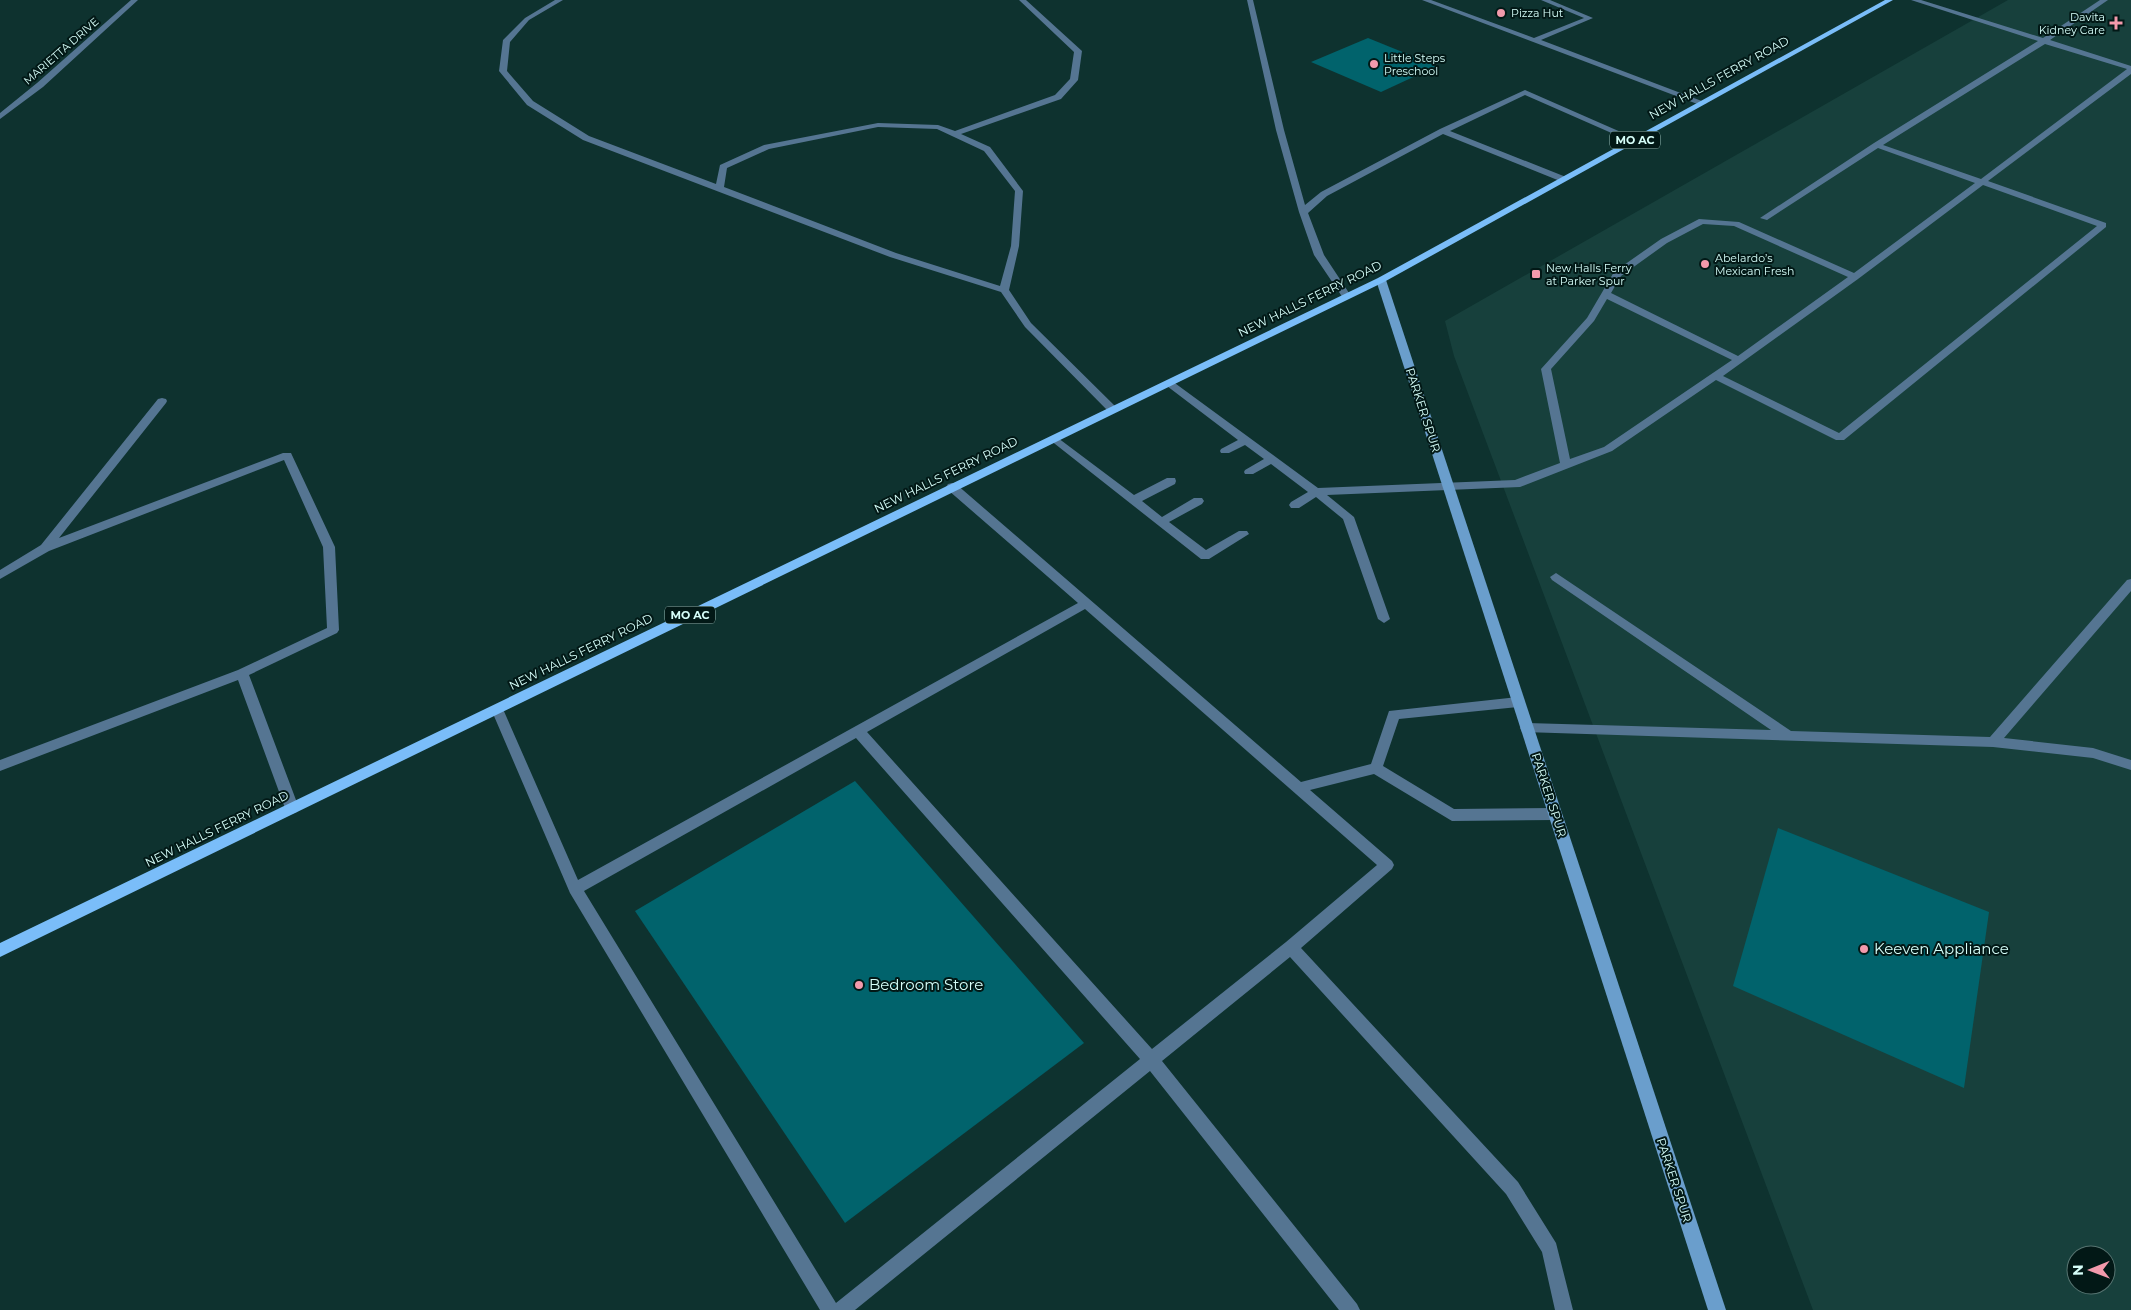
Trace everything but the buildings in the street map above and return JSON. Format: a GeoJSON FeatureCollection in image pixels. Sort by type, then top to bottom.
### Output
{"type":"FeatureCollection","features":[{"type":"Feature","properties":{"kind":"main road","name":"NEW HALLS FERRY ROAD"},"geometry":{"type":"LineString","coordinates":[[0,950],[1381,280],[1890,0]]}},
{"type":"Feature","properties":{"kind":"street","name":"MARIETTA DRIVE"},"geometry":{"type":"LineString","coordinates":[[0,117],[40,85],[135,0]]}},
{"type":"Feature","properties":{"kind":"street"},"geometry":{"type":"LineString","coordinates":[[560,0],[527,19],[506,42],[503,71],[530,103],[586,138],[893,255],[1004,290],[1028,325],[1113,410]]}},
{"type":"Feature","properties":{"kind":"street"},"geometry":{"type":"LineString","coordinates":[[955,134],[1058,97],[1074,80],[1078,51],[1022,0]]}},
{"type":"Feature","properties":{"kind":"street"},"geometry":{"type":"LineString","coordinates":[[1250,0],[1280,130],[1303,212],[1319,255],[1346,296]]}},
{"type":"Feature","properties":{"kind":"street"},"geometry":{"type":"LineString","coordinates":[[1425,0],[1703,102]]}},
{"type":"Feature","properties":{"kind":"street"},"geometry":{"type":"LineString","coordinates":[[1535,40],[1590,18],[1544,0]]}},
{"type":"Feature","properties":{"kind":"street"},"geometry":{"type":"LineString","coordinates":[[1914,0],[2131,69]]}},
{"type":"Feature","properties":{"kind":"street"},"geometry":{"type":"LineString","coordinates":[[1764,218],[2106,0]]}},
{"type":"Feature","properties":{"kind":"street"},"geometry":{"type":"LineString","coordinates":[[1295,505],[1316,492],[1516,484],[1608,449],[1740,360],[1855,277],[2131,69]]}},
{"type":"Feature","properties":{"kind":"street"},"geometry":{"type":"LineString","coordinates":[[1303,212],[1324,194],[1443,131],[1525,92],[1635,140]]}},
{"type":"Feature","properties":{"kind":"street"},"geometry":{"type":"LineString","coordinates":[[720,188],[722,167],[767,147],[878,125],[938,126],[987,149],[1019,191],[1015,246],[1004,290]]}},
{"type":"Feature","properties":{"kind":"street"},"geometry":{"type":"LineString","coordinates":[[1443,131],[1563,180]]}},
{"type":"Feature","properties":{"kind":"street"},"geometry":{"type":"LineString","coordinates":[[1716,376],[1840,438],[2103,225],[1877,146]]}},
{"type":"Feature","properties":{"kind":"street"},"geometry":{"type":"LineString","coordinates":[[1566,465],[1546,369],[1591,319],[1617,274],[1664,241],[1702,221],[1736,224],[1855,277]]}},
{"type":"Feature","properties":{"kind":"street","name":"PARKER SPUR"},"geometry":{"type":"LineString","coordinates":[[1381,280],[1717,1310]]}},
{"type":"Feature","properties":{"kind":"street"},"geometry":{"type":"LineString","coordinates":[[1605,294],[1740,360]]}},
{"type":"Feature","properties":{"kind":"street"},"geometry":{"type":"LineString","coordinates":[[1168,383],[1348,517],[1384,619]]}},
{"type":"Feature","properties":{"kind":"street"},"geometry":{"type":"LineString","coordinates":[[45,548],[162,401]]}},
{"type":"Feature","properties":{"kind":"street"},"geometry":{"type":"LineString","coordinates":[[1054,438],[1204,556],[1243,534]]}},
{"type":"Feature","properties":{"kind":"street"},"geometry":{"type":"LineString","coordinates":[[1225,451],[1246,440]]}},
{"type":"Feature","properties":{"kind":"street"},"geometry":{"type":"LineString","coordinates":[[0,575],[45,548],[287,455],[329,547],[333,630],[242,672],[0,766]]}},
{"type":"Feature","properties":{"kind":"street"},"geometry":{"type":"LineString","coordinates":[[1249,472],[1272,459]]}},
{"type":"Feature","properties":{"kind":"street"},"geometry":{"type":"LineString","coordinates":[[1134,500],[1170,481]]}},
{"type":"Feature","properties":{"kind":"street"},"geometry":{"type":"LineString","coordinates":[[840,1310],[1290,947],[1387,865],[952,488]]}},
{"type":"Feature","properties":{"kind":"street"},"geometry":{"type":"LineString","coordinates":[[1161,522],[1198,501]]}},
{"type":"Feature","properties":{"kind":"street"},"geometry":{"type":"LineString","coordinates":[[1556,577],[1789,736]]}},
{"type":"Feature","properties":{"kind":"street"},"geometry":{"type":"LineString","coordinates":[[1993,742],[2131,583]]}},
{"type":"Feature","properties":{"kind":"street"},"geometry":{"type":"LineString","coordinates":[[574,889],[1085,604]]}},
{"type":"Feature","properties":{"kind":"street"},"geometry":{"type":"LineString","coordinates":[[242,672],[292,808]]}},
{"type":"Feature","properties":{"kind":"street"},"geometry":{"type":"LineString","coordinates":[[1376,768],[1394,715],[1518,702]]}},
{"type":"Feature","properties":{"kind":"street"},"geometry":{"type":"LineString","coordinates":[[497,709],[574,889],[830,1310]]}},
{"type":"Feature","properties":{"kind":"street"},"geometry":{"type":"LineString","coordinates":[[1527,728],[1993,742],[2094,753],[2131,765]]}},
{"type":"Feature","properties":{"kind":"street"},"geometry":{"type":"LineString","coordinates":[[858,731],[1151,1060],[1351,1310]]}},
{"type":"Feature","properties":{"kind":"street"},"geometry":{"type":"LineString","coordinates":[[1298,788],[1376,768],[1452,815],[1555,814]]}},
{"type":"Feature","properties":{"kind":"street"},"geometry":{"type":"LineString","coordinates":[[1290,947],[1512,1188],[1550,1249],[1564,1310]]}},
{"type":"Feature","properties":{"kind":"shaded area"},"geometry":{"type":"Polygon","coordinates":[[[2008,0],[2131,0],[2131,1310],[1813,1310],[1454,356],[1445,321],[2008,0]]]}},
{"type":"Feature","properties":{"kind":"place","name":"Pizza Hut"},"geometry":{"type":"Point","coordinates":[1501,13]}},
{"type":"Feature","properties":{"kind":"place","name":"Davita Kidney Care"},"geometry":{"type":"Point","coordinates":[2116,23]}},
{"type":"Feature","properties":{"kind":"place","name":"Little Steps Preschool"},"geometry":{"type":"Point","coordinates":[1374,64]}},
{"type":"Feature","properties":{"kind":"place","name":"Abelardo’s Mexican Fresh"},"geometry":{"type":"Point","coordinates":[1705,264]}},
{"type":"Feature","properties":{"kind":"place","name":"New Halls Ferry at Parker Spur"},"geometry":{"type":"Point","coordinates":[1536,274]}},
{"type":"Feature","properties":{"kind":"place","name":"Keeven Appliance"},"geometry":{"type":"Point","coordinates":[1864,949]}},
{"type":"Feature","properties":{"kind":"place","name":"Bedroom Store"},"geometry":{"type":"Point","coordinates":[859,985]}}]}
